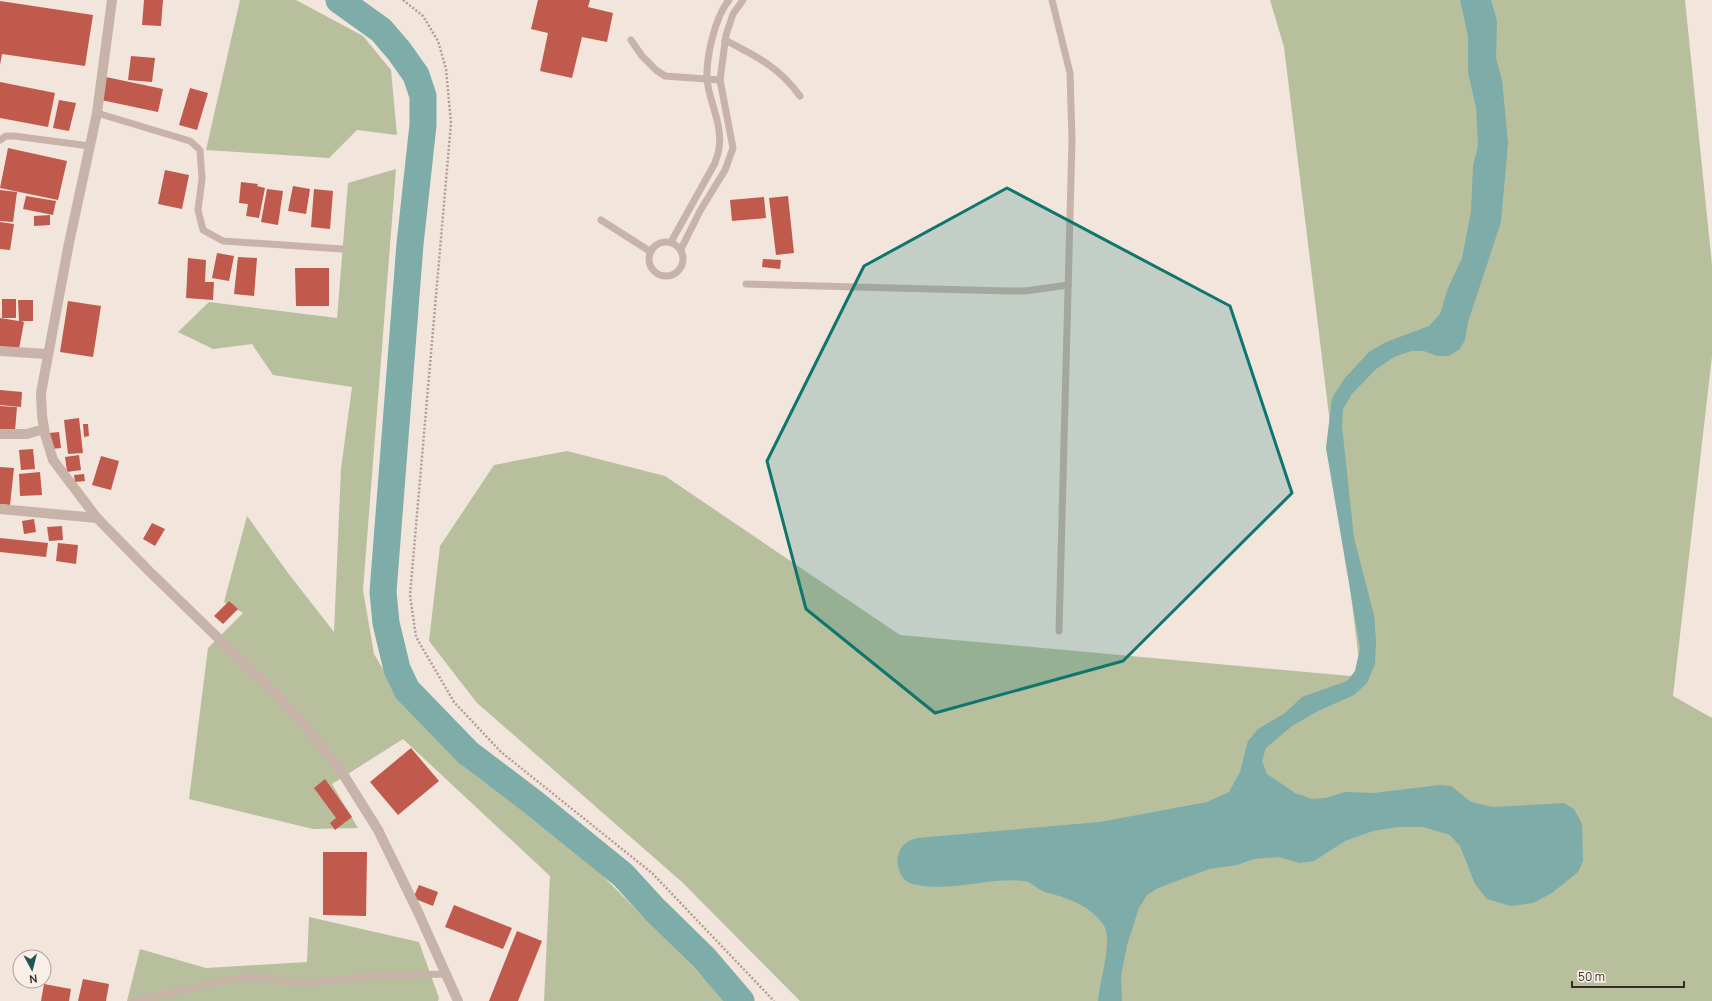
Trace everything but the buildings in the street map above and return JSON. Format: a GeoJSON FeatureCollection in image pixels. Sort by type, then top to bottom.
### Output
{"type":"FeatureCollection","features":[{"type":"Feature","properties":{"kind":"street"},"geometry":{"type":"LineString","coordinates":[[112,0],[97,112],[47,354],[41,393],[44,429],[53,460],[97,518],[279,697],[309,730],[343,774],[378,830],[418,912],[458,1001]]}},
{"type":"Feature","properties":{"kind":"street"},"geometry":{"type":"LineString","coordinates":[[0,350],[47,354]]}},
{"type":"Feature","properties":{"kind":"street"},"geometry":{"type":"LineString","coordinates":[[0,434],[27,434],[44,429]]}},
{"type":"Feature","properties":{"kind":"street"},"geometry":{"type":"LineString","coordinates":[[0,509],[97,518]]}},
{"type":"Feature","properties":{"kind":"lane"},"geometry":{"type":"LineString","coordinates":[[671,242],[714,163],[719,149],[720,138],[707,79],[712,36],[723,7],[729,0]]}},
{"type":"Feature","properties":{"kind":"lane"},"geometry":{"type":"LineString","coordinates":[[681,249],[700,211],[725,170],[733,148],[720,80],[725,40],[732,14],[743,0]]}},
{"type":"Feature","properties":{"kind":"lane"},"geometry":{"type":"LineString","coordinates":[[1052,0],[1070,73],[1072,140],[1059,631]]}},
{"type":"Feature","properties":{"kind":"lane"},"geometry":{"type":"LineString","coordinates":[[631,40],[642,56],[656,70],[665,76],[720,80]]}},
{"type":"Feature","properties":{"kind":"lane"},"geometry":{"type":"LineString","coordinates":[[725,40],[769,64],[789,81],[800,96]]}},
{"type":"Feature","properties":{"kind":"lane"},"geometry":{"type":"LineString","coordinates":[[97,112],[190,141],[200,150],[202,179],[198,210],[203,230],[214,238],[223,241],[342,249]]}},
{"type":"Feature","properties":{"kind":"lane"},"geometry":{"type":"LineString","coordinates":[[0,140],[6,136],[14,136],[90,146]]}},
{"type":"Feature","properties":{"kind":"lane"},"geometry":{"type":"LineString","coordinates":[[601,220],[650,252]]}},
{"type":"Feature","properties":{"kind":"lane"},"geometry":{"type":"LineString","coordinates":[[671,242],[681,249],[684,254],[682,267],[674,275],[668,277],[662,276],[652,270],[650,264],[650,252],[659,244],[671,242]]}},
{"type":"Feature","properties":{"kind":"lane"},"geometry":{"type":"LineString","coordinates":[[746,284],[1008,291],[1025,291],[1068,285]]}},
{"type":"Feature","properties":{"kind":"lane"},"geometry":{"type":"LineString","coordinates":[[134,1001],[242,977],[269,978],[288,982],[307,983],[372,976],[446,974]]}},
{"type":"Feature","properties":{"kind":"path"},"geometry":{"type":"LineString","coordinates":[[403,0],[423,16],[438,41],[446,69],[451,123],[410,595],[416,637],[454,702],[501,752],[652,873],[774,1001]]}},
{"type":"Feature","properties":{"kind":"highlighted area"},"geometry":{"type":"Polygon","coordinates":[[[1007,188],[1230,306],[1292,493],[1123,661],[935,713],[806,609],[767,461],[864,266],[1007,188]]]}},
{"type":"Feature","properties":{"kind":"green space"},"geometry":{"type":"Polygon","coordinates":[[[240,0],[296,0],[363,36],[391,70],[397,135],[357,130],[329,158],[206,150],[240,0]]]}},
{"type":"Feature","properties":{"kind":"green space"},"geometry":{"type":"Polygon","coordinates":[[[1270,0],[1685,0],[1712,265],[1712,356],[1673,696],[1712,718],[1712,1001],[800,1001],[682,882],[477,703],[429,641],[440,546],[494,465],[567,451],[665,476],[900,635],[1361,677],[1284,47],[1270,0]]]}},
{"type":"Feature","properties":{"kind":"green space"},"geometry":{"type":"Polygon","coordinates":[[[396,169],[363,590],[374,654],[403,703],[464,767],[583,856],[727,1001],[544,1001],[550,876],[403,739],[332,784],[358,828],[313,829],[189,799],[208,648],[243,613],[224,602],[247,516],[288,573],[334,632],[341,469],[352,387],[273,375],[252,344],[213,349],[178,332],[209,302],[337,318],[348,183],[396,169]]]}},
{"type":"Feature","properties":{"kind":"green space"},"geometry":{"type":"Polygon","coordinates":[[[309,917],[419,942],[439,998],[438,1001],[127,1001],[140,949],[206,968],[307,962],[309,917]]]}},
{"type":"Feature","properties":{"kind":"water"},"geometry":{"type":"Polygon","coordinates":[[[1460,0],[1491,0],[1497,21],[1496,58],[1502,80],[1508,143],[1501,222],[1468,322],[1465,340],[1460,349],[1449,356],[1437,356],[1424,351],[1411,351],[1394,357],[1376,369],[1352,394],[1343,409],[1342,426],[1354,538],[1374,615],[1376,641],[1375,664],[1367,683],[1354,695],[1318,711],[1292,726],[1266,748],[1262,761],[1267,774],[1295,793],[1312,799],[1326,798],[1345,792],[1374,793],[1439,785],[1451,786],[1471,802],[1493,807],[1564,803],[1574,809],[1582,824],[1583,861],[1578,872],[1552,893],[1533,903],[1511,906],[1487,899],[1475,884],[1460,846],[1450,835],[1423,827],[1398,827],[1373,831],[1345,841],[1314,861],[1299,863],[1279,857],[1254,859],[1237,865],[1209,869],[1158,888],[1147,895],[1139,908],[1127,945],[1121,976],[1122,1001],[1098,1001],[1107,950],[1107,939],[1103,924],[1093,913],[1074,901],[1043,891],[1025,881],[997,881],[941,887],[913,884],[907,882],[900,872],[898,866],[899,853],[907,842],[917,838],[1100,822],[1207,802],[1229,792],[1240,772],[1248,741],[1258,729],[1285,713],[1302,697],[1347,681],[1355,671],[1360,648],[1326,448],[1332,398],[1344,379],[1369,352],[1386,342],[1429,326],[1440,314],[1448,288],[1462,258],[1471,212],[1473,166],[1478,146],[1476,107],[1468,73],[1468,36],[1460,0]]]}},
{"type":"Feature","properties":{"kind":"waterway"},"geometry":{"type":"LineString","coordinates":[[339,0],[381,30],[399,51],[416,75],[423,96],[423,125],[410,244],[383,592],[386,623],[397,669],[407,690],[468,753],[534,803],[623,875],[655,910],[705,959],[741,1001]]}}]}
